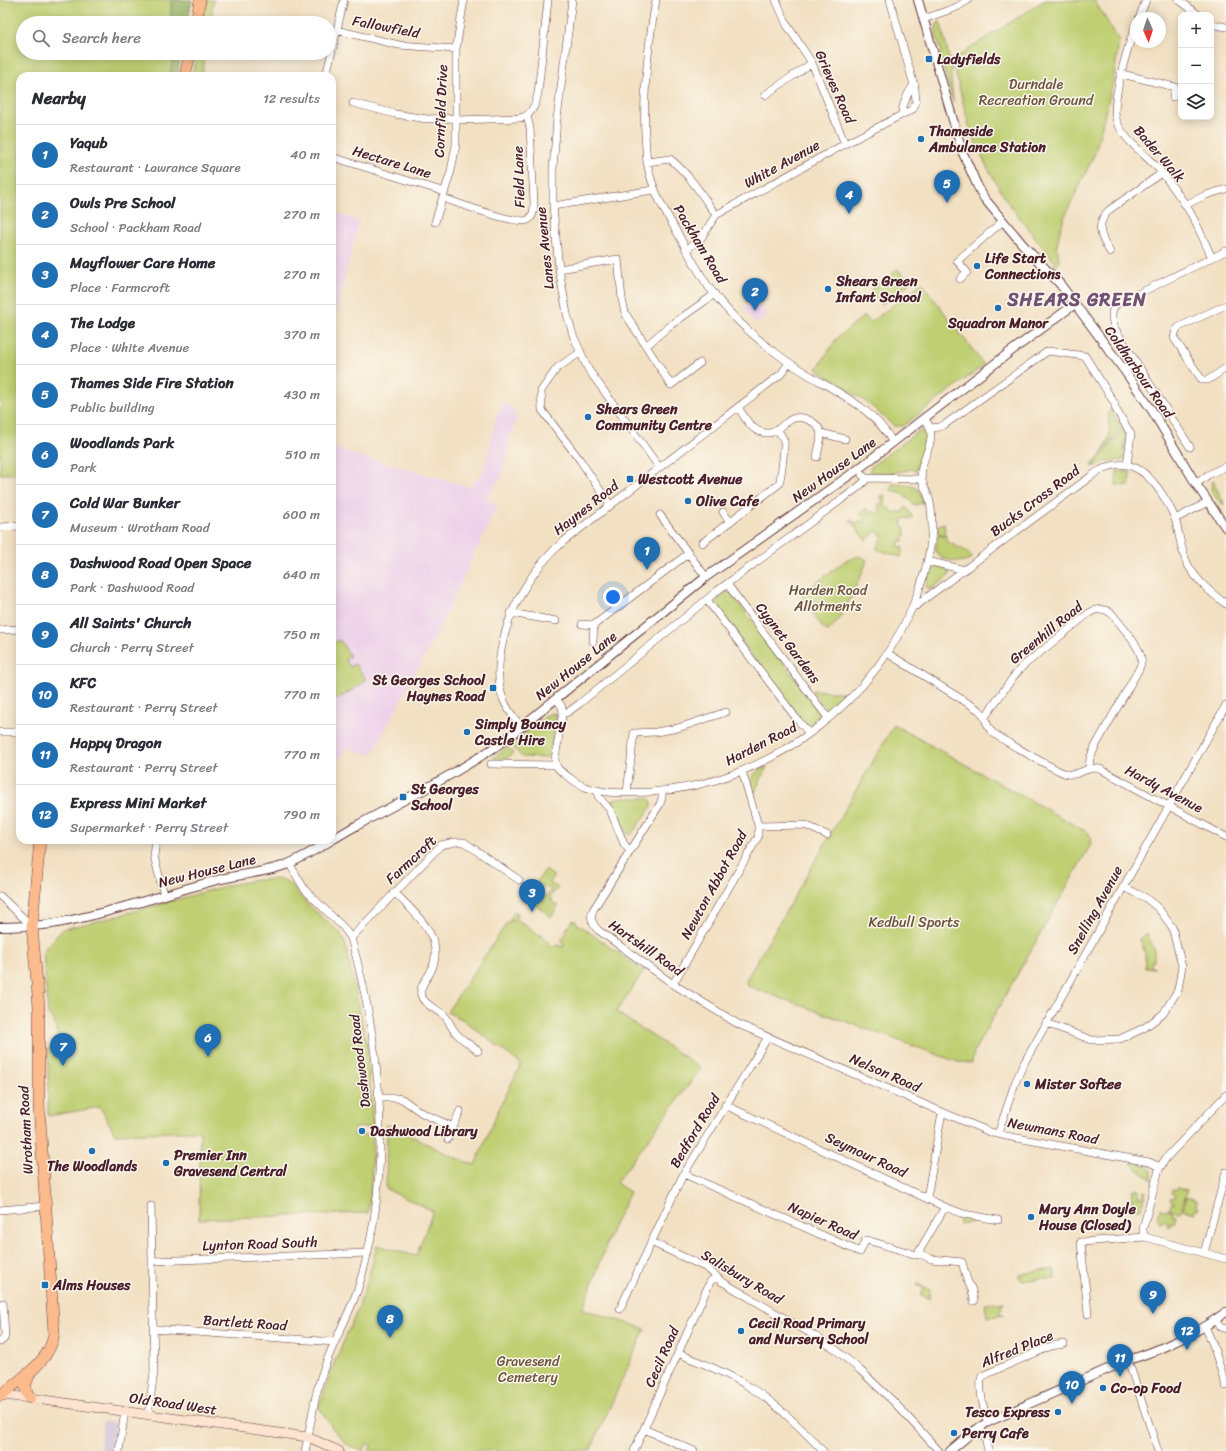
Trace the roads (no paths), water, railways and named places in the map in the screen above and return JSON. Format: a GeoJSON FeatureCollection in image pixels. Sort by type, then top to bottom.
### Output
{"type":"FeatureCollection","features":[{"type":"Feature","properties":{"kind":"main road"},"geometry":{"type":"LineString","coordinates":[[197,16],[200,0]]}},
{"type":"Feature","properties":{"kind":"main road"},"geometry":{"type":"LineString","coordinates":[[186,72],[188,60]]}},
{"type":"Feature","properties":{"kind":"main road","name":"Wrotham Road"},"geometry":{"type":"LineString","coordinates":[[0,1395],[31,1371],[49,1350],[54,1333],[39,1105],[40,1040],[38,993],[32,926],[40,844]]}},
{"type":"Feature","properties":{"kind":"main road"},"geometry":{"type":"LineString","coordinates":[[30,1398],[26,1392],[25,1386],[31,1371]]}},
{"type":"Feature","properties":{"kind":"main road","name":"Old Road West"},"geometry":{"type":"LineString","coordinates":[[0,1395],[308,1437],[339,1451]]}},
{"type":"Feature","properties":{"kind":"street"},"geometry":{"type":"LineString","coordinates":[[336,30],[344,0]]}},
{"type":"Feature","properties":{"kind":"street","name":"Cornfield Drive"},"geometry":{"type":"LineString","coordinates":[[435,222],[444,195],[454,155],[456,119],[456,49],[464,0]]}},
{"type":"Feature","properties":{"kind":"street"},"geometry":{"type":"LineString","coordinates":[[353,103],[395,114],[427,119],[520,118],[527,116],[535,105],[538,93],[548,0]]}},
{"type":"Feature","properties":{"kind":"street","name":"Lanes Avenue"},"geometry":{"type":"LineString","coordinates":[[572,0],[557,119],[553,169],[553,206],[559,269],[567,314],[573,335],[584,362],[596,382],[659,467]]}},
{"type":"Feature","properties":{"kind":"street","name":"Packham Road"},"geometry":{"type":"LineString","coordinates":[[656,0],[646,69],[644,121],[647,162],[654,190],[686,250],[709,287],[747,329],[769,349],[789,363],[863,408],[878,422],[893,443]]}},
{"type":"Feature","properties":{"kind":"street","name":"Grieves Road"},"geometry":{"type":"LineString","coordinates":[[776,0],[787,25],[812,63],[845,144]]}},
{"type":"Feature","properties":{"kind":"street"},"geometry":{"type":"LineString","coordinates":[[890,0],[914,85],[909,92],[902,115]]}},
{"type":"Feature","properties":{"kind":"street","name":"Coldharbour Road"},"geometry":{"type":"LineString","coordinates":[[918,0],[962,151],[981,192],[1003,221],[1056,279],[1124,370],[1153,412],[1196,484],[1226,528]]}},
{"type":"Feature","properties":{"kind":"street"},"geometry":{"type":"LineString","coordinates":[[924,18],[957,7],[968,0]]}},
{"type":"Feature","properties":{"kind":"street"},"geometry":{"type":"LineString","coordinates":[[1141,12],[1146,0]]}},
{"type":"Feature","properties":{"kind":"street"},"geometry":{"type":"LineString","coordinates":[[1179,0],[1195,12]]}},
{"type":"Feature","properties":{"kind":"street"},"geometry":{"type":"LineString","coordinates":[[1214,25],[1226,28]]}},
{"type":"Feature","properties":{"kind":"street","name":"Fallowfield"},"geometry":{"type":"LineString","coordinates":[[336,30],[399,45],[456,49]]}},
{"type":"Feature","properties":{"kind":"street"},"geometry":{"type":"LineString","coordinates":[[1130,39],[1122,74],[1178,88],[1172,97]]}},
{"type":"Feature","properties":{"kind":"street"},"geometry":{"type":"LineString","coordinates":[[327,72],[329,60]]}},
{"type":"Feature","properties":{"kind":"street"},"geometry":{"type":"LineString","coordinates":[[765,94],[812,63]]}},
{"type":"Feature","properties":{"kind":"street","name":"Bader Walk"},"geometry":{"type":"LineString","coordinates":[[1122,74],[1116,101],[1116,118],[1122,132],[1162,174],[1185,205],[1212,258]]}},
{"type":"Feature","properties":{"kind":"street","name":"White Avenue"},"geometry":{"type":"LineString","coordinates":[[686,250],[701,238],[716,215],[845,144],[912,110],[916,105],[914,85]]}},
{"type":"Feature","properties":{"kind":"street","name":"Field Lane"},"geometry":{"type":"LineString","coordinates":[[444,195],[514,220],[526,220],[531,217],[534,212],[534,203],[530,128],[527,116]]}},
{"type":"Feature","properties":{"kind":"street","name":"Hectare Lane"},"geometry":{"type":"LineString","coordinates":[[336,158],[444,195]]}},
{"type":"Feature","properties":{"kind":"street"},"geometry":{"type":"LineString","coordinates":[[647,162],[670,159],[679,166],[695,184],[716,215]]}},
{"type":"Feature","properties":{"kind":"street"},"geometry":{"type":"LineString","coordinates":[[1110,252],[1102,240],[1100,232],[1100,224],[1104,216],[1109,210],[1162,174]]}},
{"type":"Feature","properties":{"kind":"street"},"geometry":{"type":"LineString","coordinates":[[1185,205],[1206,195],[1226,189]]}},
{"type":"Feature","properties":{"kind":"street"},"geometry":{"type":"LineString","coordinates":[[553,206],[654,190]]}},
{"type":"Feature","properties":{"kind":"street"},"geometry":{"type":"LineString","coordinates":[[960,279],[967,272],[957,261],[1003,221]]}},
{"type":"Feature","properties":{"kind":"street"},"geometry":{"type":"LineString","coordinates":[[1190,447],[1115,329],[1112,313],[1116,305],[1226,251]]}},
{"type":"Feature","properties":{"kind":"street"},"geometry":{"type":"LineString","coordinates":[[559,269],[618,259],[625,313],[671,385],[700,363]]}},
{"type":"Feature","properties":{"kind":"street"},"geometry":{"type":"LineString","coordinates":[[646,346],[668,327],[715,294]]}},
{"type":"Feature","properties":{"kind":"street","name":"New House Lane"},"geometry":{"type":"LineString","coordinates":[[336,837],[479,758],[556,699],[706,576],[822,495],[893,443],[1010,352],[1075,304]]}},
{"type":"Feature","properties":{"kind":"street"},"geometry":{"type":"LineString","coordinates":[[1226,305],[1179,327],[1176,330],[1174,338],[1201,379],[1207,381],[1226,368]]}},
{"type":"Feature","properties":{"kind":"street"},"geometry":{"type":"LineString","coordinates":[[925,419],[930,428],[944,425],[1048,351],[1085,356],[1131,433],[1127,465],[1142,471],[1150,478],[1168,504],[1175,519],[1182,550],[1189,566],[1206,588],[1226,604]]}},
{"type":"Feature","properties":{"kind":"street"},"geometry":{"type":"LineString","coordinates":[[581,352],[557,368],[541,391],[542,410],[580,460],[610,505]]}},
{"type":"Feature","properties":{"kind":"street"},"geometry":{"type":"LineString","coordinates":[[1124,370],[1135,361]]}},
{"type":"Feature","properties":{"kind":"street","name":"Haynes Road"},"geometry":{"type":"LineString","coordinates":[[521,726],[510,715],[501,694],[498,676],[501,649],[511,613],[529,580],[544,560],[564,541],[781,374],[789,363]]}},
{"type":"Feature","properties":{"kind":"street"},"geometry":{"type":"LineString","coordinates":[[738,408],[757,431],[769,433],[799,416],[815,423],[820,428],[821,433],[817,457]]}},
{"type":"Feature","properties":{"kind":"street","name":"Harden Road"},"geometry":{"type":"LineString","coordinates":[[555,765],[561,772],[578,784],[598,790],[627,793],[662,791],[699,784],[742,771],[777,753],[810,733],[828,718],[861,687],[887,653],[899,635],[913,606],[927,561],[932,537],[932,516],[929,497],[922,479],[922,469],[931,437],[930,428]]}},
{"type":"Feature","properties":{"kind":"street"},"geometry":{"type":"LineString","coordinates":[[702,543],[779,484],[784,444],[783,439],[777,429]]}},
{"type":"Feature","properties":{"kind":"street"},"geometry":{"type":"LineString","coordinates":[[821,433],[845,439]]}},
{"type":"Feature","properties":{"kind":"street","name":"Bucks Cross Road"},"geometry":{"type":"LineString","coordinates":[[913,606],[965,570],[1100,470],[1111,466],[1127,465]]}},
{"type":"Feature","properties":{"kind":"street"},"geometry":{"type":"LineString","coordinates":[[1196,484],[1208,475],[1226,466]]}},
{"type":"Feature","properties":{"kind":"street","name":"New House Lane"},"geometry":{"type":"LineString","coordinates":[[563,713],[568,712],[579,704],[727,584],[864,483],[864,476],[922,479]]}},
{"type":"Feature","properties":{"kind":"street"},"geometry":{"type":"LineString","coordinates":[[1175,519],[1208,502]]}},
{"type":"Feature","properties":{"kind":"street"},"geometry":{"type":"LineString","coordinates":[[723,512],[730,522]]}},
{"type":"Feature","properties":{"kind":"street"},"geometry":{"type":"LineString","coordinates":[[660,515],[706,576]]}},
{"type":"Feature","properties":{"kind":"street"},"geometry":{"type":"LineString","coordinates":[[0,527],[16,526]]}},
{"type":"Feature","properties":{"kind":"street"},"geometry":{"type":"LineString","coordinates":[[582,624],[594,625],[689,553]]}},
{"type":"Feature","properties":{"kind":"street"},"geometry":{"type":"LineString","coordinates":[[927,561],[965,570]]}},
{"type":"Feature","properties":{"kind":"street","name":"Cygnet Gardens"},"geometry":{"type":"LineString","coordinates":[[727,584],[828,718]]}},
{"type":"Feature","properties":{"kind":"street"},"geometry":{"type":"LineString","coordinates":[[707,600],[796,718],[810,733]]}},
{"type":"Feature","properties":{"kind":"street","name":"Greenhill Road"},"geometry":{"type":"LineString","coordinates":[[985,717],[1014,676],[1023,666],[1089,613],[1101,609],[1109,611],[1138,648],[1142,657],[1142,662],[1096,746],[1090,758],[1089,768]]}},
{"type":"Feature","properties":{"kind":"street"},"geometry":{"type":"LineString","coordinates":[[511,613],[556,621]]}},
{"type":"Feature","properties":{"kind":"street"},"geometry":{"type":"LineString","coordinates":[[593,641],[594,625]]}},
{"type":"Feature","properties":{"kind":"street"},"geometry":{"type":"LineString","coordinates":[[0,630],[16,629]]}},
{"type":"Feature","properties":{"kind":"street"},"geometry":{"type":"LineString","coordinates":[[887,653],[979,710],[985,717],[993,733],[1063,773],[1073,775],[1089,768]]}},
{"type":"Feature","properties":{"kind":"street"},"geometry":{"type":"LineString","coordinates":[[491,764],[555,765],[563,713],[561,706],[556,699]]}},
{"type":"Feature","properties":{"kind":"street","name":"Snelling Avenue"},"geometry":{"type":"LineString","coordinates":[[998,1134],[1017,1077],[1226,705]]}},
{"type":"Feature","properties":{"kind":"street"},"geometry":{"type":"LineString","coordinates":[[627,793],[634,733],[656,732],[678,728],[726,712]]}},
{"type":"Feature","properties":{"kind":"street"},"geometry":{"type":"LineString","coordinates":[[0,732],[16,732]]}},
{"type":"Feature","properties":{"kind":"street","name":"Hardy Avenue"},"geometry":{"type":"LineString","coordinates":[[1089,768],[1097,768],[1102,770],[1226,837]]}},
{"type":"Feature","properties":{"kind":"street","name":"Newton Abbot Road"},"geometry":{"type":"LineString","coordinates":[[673,984],[754,844],[758,834],[758,826],[742,771]]}},
{"type":"Feature","properties":{"kind":"street"},"geometry":{"type":"LineString","coordinates":[[598,790],[598,796],[610,810],[623,842],[630,851]]}},
{"type":"Feature","properties":{"kind":"street","name":"Hartshill Road"},"geometry":{"type":"LineString","coordinates":[[662,791],[660,804],[594,908],[592,922],[598,930],[673,984],[738,1024]]}},
{"type":"Feature","properties":{"kind":"street"},"geometry":{"type":"LineString","coordinates":[[758,826],[805,825],[826,835]]}},
{"type":"Feature","properties":{"kind":"street","name":"Farmcroft"},"geometry":{"type":"LineString","coordinates":[[350,938],[441,845],[464,842],[519,880]]}},
{"type":"Feature","properties":{"kind":"street"},"geometry":{"type":"LineString","coordinates":[[156,844],[154,856],[164,896]]}},
{"type":"Feature","properties":{"kind":"street","name":"New House Lane"},"geometry":{"type":"LineString","coordinates":[[0,927],[56,924],[85,917],[217,880],[275,868],[289,863],[324,844]]}},
{"type":"Feature","properties":{"kind":"street","name":"Dashwood Road"},"geometry":{"type":"LineString","coordinates":[[289,863],[305,890],[343,927],[350,938],[372,1032],[378,1098],[378,1187],[368,1253],[360,1283],[352,1304],[317,1386],[305,1451]]}},
{"type":"Feature","properties":{"kind":"street"},"geometry":{"type":"LineString","coordinates":[[1046,1023],[1092,1040],[1120,1039],[1144,1028],[1163,1014],[1178,990],[1182,966],[1172,927],[1159,909],[1146,898],[1123,887]]}},
{"type":"Feature","properties":{"kind":"street"},"geometry":{"type":"LineString","coordinates":[[394,892],[423,922],[432,938],[434,962],[422,988],[421,993],[423,998],[428,1004],[445,1016],[458,1035],[478,1051]]}},
{"type":"Feature","properties":{"kind":"street"},"geometry":{"type":"LineString","coordinates":[[0,896],[32,926]]}},
{"type":"Feature","properties":{"kind":"street","name":"Nelson Road"},"geometry":{"type":"LineString","coordinates":[[738,1024],[942,1112]]}},
{"type":"Feature","properties":{"kind":"street","name":"Bedford Road"},"geometry":{"type":"LineString","coordinates":[[620,1309],[684,1174],[768,1037]]}},
{"type":"Feature","properties":{"kind":"street"},"geometry":{"type":"LineString","coordinates":[[1146,1237],[1143,1228],[1160,1167],[1168,1156],[1226,1095]]}},
{"type":"Feature","properties":{"kind":"street"},"geometry":{"type":"LineString","coordinates":[[378,1098],[396,1098],[402,1100],[422,1113],[453,1127]]}},
{"type":"Feature","properties":{"kind":"street","name":"Seymour Road"},"geometry":{"type":"LineString","coordinates":[[725,1105],[945,1207],[964,1214],[998,1220]]}},
{"type":"Feature","properties":{"kind":"street"},"geometry":{"type":"LineString","coordinates":[[448,1139],[460,1111]]}},
{"type":"Feature","properties":{"kind":"street"},"geometry":{"type":"LineString","coordinates":[[927,1198],[942,1112]]}},
{"type":"Feature","properties":{"kind":"street","name":"Newmans Road"},"geometry":{"type":"LineString","coordinates":[[942,1112],[998,1134],[1149,1162],[1160,1167]]}},
{"type":"Feature","properties":{"kind":"street"},"geometry":{"type":"LineString","coordinates":[[1204,1253],[1226,1172]]}},
{"type":"Feature","properties":{"kind":"street","name":"Napier Road"},"geometry":{"type":"LineString","coordinates":[[684,1174],[860,1252],[865,1241],[867,1240],[914,1255],[919,1253]]}},
{"type":"Feature","properties":{"kind":"street"},"geometry":{"type":"LineString","coordinates":[[0,1210],[46,1206]]}},
{"type":"Feature","properties":{"kind":"street"},"geometry":{"type":"LineString","coordinates":[[148,1415],[154,1372],[151,1206]]}},
{"type":"Feature","properties":{"kind":"street"},"geometry":{"type":"LineString","coordinates":[[945,1207],[919,1253],[931,1259],[962,1262],[967,1280],[972,1290],[974,1301]]}},
{"type":"Feature","properties":{"kind":"street"},"geometry":{"type":"LineString","coordinates":[[1088,1314],[1081,1242],[1146,1237],[1226,1259]]}},
{"type":"Feature","properties":{"kind":"street","name":"Salisbury Road"},"geometry":{"type":"LineString","coordinates":[[651,1242],[704,1267],[721,1281],[815,1336],[847,1358],[894,1402],[939,1451]]}},
{"type":"Feature","properties":{"kind":"street","name":"Lynton Road South"},"geometry":{"type":"LineString","coordinates":[[152,1262],[368,1253]]}},
{"type":"Feature","properties":{"kind":"street","name":"Cecil Road"},"geometry":{"type":"LineString","coordinates":[[634,1451],[710,1282],[716,1276]]}},
{"type":"Feature","properties":{"kind":"street"},"geometry":{"type":"LineString","coordinates":[[0,1342],[5,1336],[3,1303]]}},
{"type":"Feature","properties":{"kind":"street"},"geometry":{"type":"LineString","coordinates":[[950,1451],[988,1422],[1128,1360],[1145,1355],[1205,1326],[1226,1312]]}},
{"type":"Feature","properties":{"kind":"street"},"geometry":{"type":"LineString","coordinates":[[1215,1320],[1220,1327],[1226,1329]]}},
{"type":"Feature","properties":{"kind":"street"},"geometry":{"type":"LineString","coordinates":[[1205,1326],[1214,1345],[1226,1386]]}},
{"type":"Feature","properties":{"kind":"street","name":"Bartlett Road"},"geometry":{"type":"LineString","coordinates":[[153,1329],[335,1342]]}},
{"type":"Feature","properties":{"kind":"street","name":"Alfred Place"},"geometry":{"type":"LineString","coordinates":[[988,1422],[984,1411],[981,1378],[983,1375],[1053,1345],[1064,1344]]}},
{"type":"Feature","properties":{"kind":"street"},"geometry":{"type":"LineString","coordinates":[[678,1353],[730,1376],[770,1400],[822,1451]]}},
{"type":"Feature","properties":{"kind":"street"},"geometry":{"type":"LineString","coordinates":[[1128,1360],[1158,1451]]}},
{"type":"Feature","properties":{"kind":"street"},"geometry":{"type":"LineString","coordinates":[[119,1451],[125,1411]]}},
{"type":"Feature","properties":{"kind":"street"},"geometry":{"type":"LineString","coordinates":[[980,1427],[984,1433],[988,1451]]}},
{"type":"Feature","properties":{"kind":"street"},"geometry":{"type":"LineString","coordinates":[[644,1429],[694,1451]]}},
{"type":"Feature","properties":{"kind":"place","name":"Ladyfields"},"geometry":{"type":"Point","coordinates":[929,59]}},
{"type":"Feature","properties":{"kind":"place","name":"Thameside Ambulance Station"},"geometry":{"type":"Point","coordinates":[921,139]}},
{"type":"Feature","properties":{"kind":"place","name":"Thames Side Fire Station"},"geometry":{"type":"Point","coordinates":[947,203]}},
{"type":"Feature","properties":{"kind":"place","name":"The Lodge"},"geometry":{"type":"Point","coordinates":[849,214]}},
{"type":"Feature","properties":{"kind":"place","name":"Life Start Connections"},"geometry":{"type":"Point","coordinates":[977,266]}},
{"type":"Feature","properties":{"kind":"place","name":"Shears Green Infant School"},"geometry":{"type":"Point","coordinates":[828,289]}},
{"type":"Feature","properties":{"kind":"place","name":"Squadron Manor"},"geometry":{"type":"Point","coordinates":[998,308]}},
{"type":"Feature","properties":{"kind":"place","name":"Owls Pre School"},"geometry":{"type":"Point","coordinates":[755,311]}},
{"type":"Feature","properties":{"kind":"place","name":"Shears Green Community Centre"},"geometry":{"type":"Point","coordinates":[588,417]}},
{"type":"Feature","properties":{"kind":"place","name":"Westcott Avenue"},"geometry":{"type":"Point","coordinates":[630,479]}},
{"type":"Feature","properties":{"kind":"place","name":"Olive Cafe"},"geometry":{"type":"Point","coordinates":[688,501]}},
{"type":"Feature","properties":{"kind":"place","name":"Yaqub"},"geometry":{"type":"Point","coordinates":[647,570]}},
{"type":"Feature","properties":{"kind":"place","name":"St Georges School Haynes Road"},"geometry":{"type":"Point","coordinates":[493,688]}},
{"type":"Feature","properties":{"kind":"place","name":"Simply Bouncy Castle Hire"},"geometry":{"type":"Point","coordinates":[467,732]}},
{"type":"Feature","properties":{"kind":"place","name":"St Georges School"},"geometry":{"type":"Point","coordinates":[403,797]}},
{"type":"Feature","properties":{"kind":"place","name":"Mayflower Care Home"},"geometry":{"type":"Point","coordinates":[532,912]}},
{"type":"Feature","properties":{"kind":"place","name":"Woodlands Park"},"geometry":{"type":"Point","coordinates":[208,1057]}},
{"type":"Feature","properties":{"kind":"place","name":"Cold War Bunker"},"geometry":{"type":"Point","coordinates":[63,1066]}},
{"type":"Feature","properties":{"kind":"place","name":"Mister Softee"},"geometry":{"type":"Point","coordinates":[1027,1084]}},
{"type":"Feature","properties":{"kind":"place","name":"Dashwood Library"},"geometry":{"type":"Point","coordinates":[362,1131]}},
{"type":"Feature","properties":{"kind":"place","name":"The Woodlands"},"geometry":{"type":"Point","coordinates":[92,1151]}},
{"type":"Feature","properties":{"kind":"place","name":"Premier Inn Gravesend Central"},"geometry":{"type":"Point","coordinates":[166,1163]}},
{"type":"Feature","properties":{"kind":"place","name":"Mary Ann Doyle House (Closed)"},"geometry":{"type":"Point","coordinates":[1031,1217]}},
{"type":"Feature","properties":{"kind":"place","name":"Alms Houses"},"geometry":{"type":"Point","coordinates":[45,1285]}},
{"type":"Feature","properties":{"kind":"place","name":"All Saints' Church"},"geometry":{"type":"Point","coordinates":[1153,1314]}},
{"type":"Feature","properties":{"kind":"place","name":"Cecil Road Primary and Nursery School"},"geometry":{"type":"Point","coordinates":[741,1331]}},
{"type":"Feature","properties":{"kind":"place","name":"Dashwood Road Open Space"},"geometry":{"type":"Point","coordinates":[390,1338]}},
{"type":"Feature","properties":{"kind":"place","name":"Express Mini Market"},"geometry":{"type":"Point","coordinates":[1187,1350]}},
{"type":"Feature","properties":{"kind":"place","name":"Happy Dragon"},"geometry":{"type":"Point","coordinates":[1120,1377]}},
{"type":"Feature","properties":{"kind":"place","name":"Co-op Food"},"geometry":{"type":"Point","coordinates":[1103,1388]}},
{"type":"Feature","properties":{"kind":"place","name":"KFC"},"geometry":{"type":"Point","coordinates":[1072,1404]}},
{"type":"Feature","properties":{"kind":"place","name":"Tesco Express"},"geometry":{"type":"Point","coordinates":[1058,1412]}},
{"type":"Feature","properties":{"kind":"place","name":"Perry Cafe"},"geometry":{"type":"Point","coordinates":[954,1433]}},
{"type":"Feature","properties":{"kind":"district","name":"SHEARS GREEN"},"geometry":{"type":"Point","coordinates":[1077,300]}},
{"type":"Feature","properties":{"kind":"park label","name":"Durndale Recreation Ground"},"geometry":{"type":"Point","coordinates":[1036,92]}},
{"type":"Feature","properties":{"kind":"park label","name":"Harden Road Allotments"},"geometry":{"type":"Point","coordinates":[828,598]}},
{"type":"Feature","properties":{"kind":"park label","name":"Kedbull Sports"},"geometry":{"type":"Point","coordinates":[914,922]}},
{"type":"Feature","properties":{"kind":"park label","name":"Gravesend Cemetery"},"geometry":{"type":"Point","coordinates":[528,1370]}}]}
